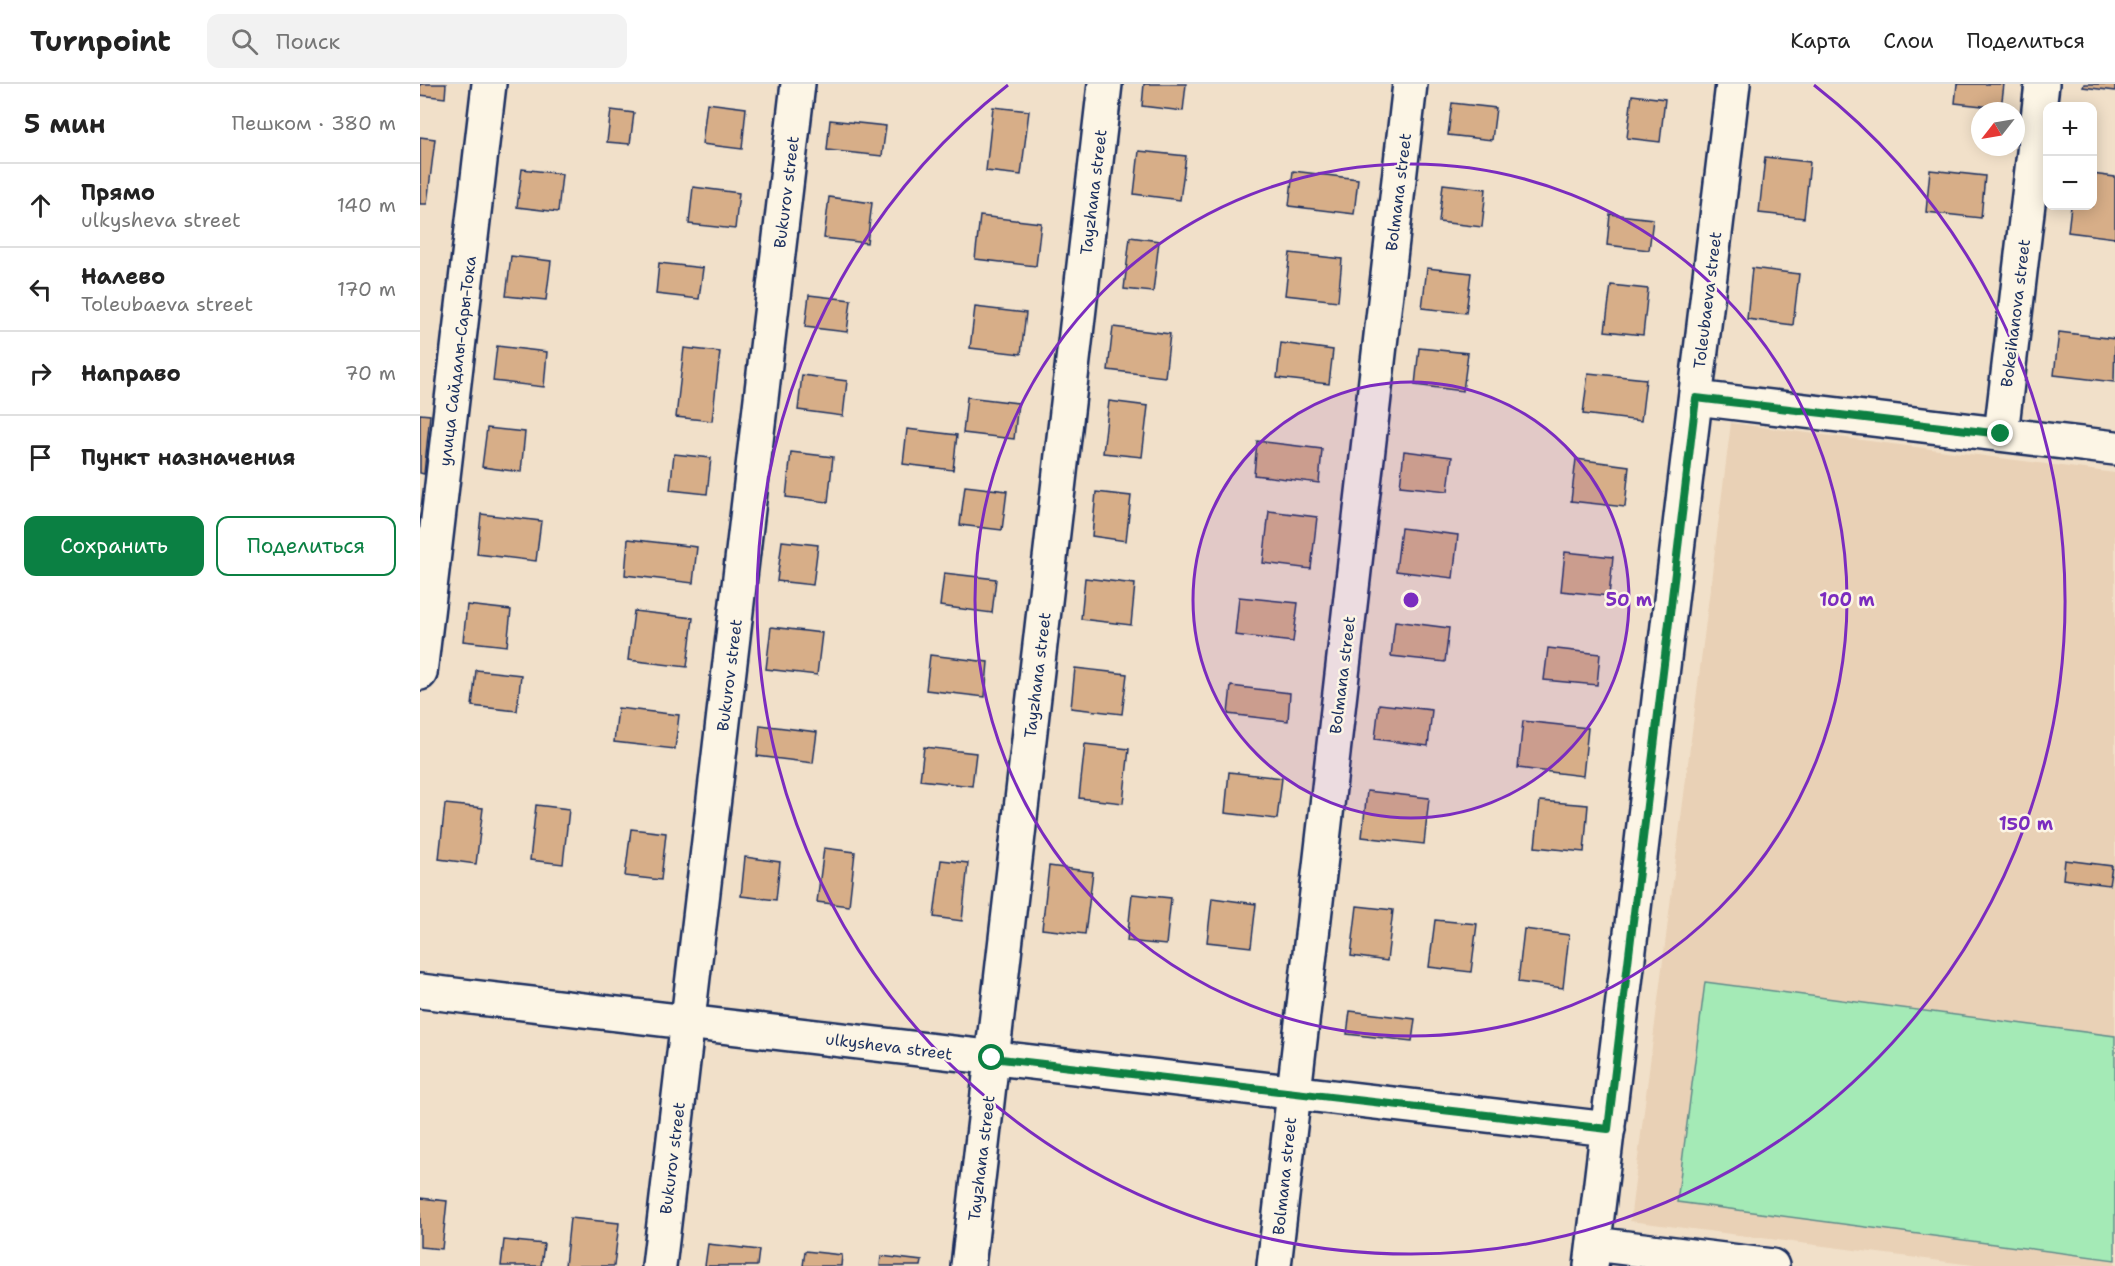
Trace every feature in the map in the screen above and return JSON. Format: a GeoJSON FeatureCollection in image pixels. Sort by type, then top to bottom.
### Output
{"type":"FeatureCollection","features":[{"type":"Feature","properties":{"kind":"street","name":"улица Сайдалы-Сары-Тока"},"geometry":{"type":"LineString","coordinates":[[420,673],[489,84]]}},
{"type":"Feature","properties":{"kind":"street","name":"Bukurov street"},"geometry":{"type":"LineString","coordinates":[[659,1266],[798,84]]}},
{"type":"Feature","properties":{"kind":"street","name":"Tayzhana street"},"geometry":{"type":"LineString","coordinates":[[968,1266],[1105,84]]}},
{"type":"Feature","properties":{"kind":"street","name":"Bolmana street"},"geometry":{"type":"LineString","coordinates":[[1274,1266],[1410,84]]}},
{"type":"Feature","properties":{"kind":"street","name":"Toleubaeva street"},"geometry":{"type":"LineString","coordinates":[[1592,1255],[1733,84]]}},
{"type":"Feature","properties":{"kind":"street","name":"Bokeihanova street"},"geometry":{"type":"LineString","coordinates":[[2001,434],[2043,84]]}},
{"type":"Feature","properties":{"kind":"street"},"geometry":{"type":"LineString","coordinates":[[1696,398],[2115,447]]}},
{"type":"Feature","properties":{"kind":"street","name":"ulkysheva street"},"geometry":{"type":"LineString","coordinates":[[420,991],[1608,1129]]}},
{"type":"Feature","properties":{"kind":"street"},"geometry":{"type":"LineString","coordinates":[[1592,1255],[1772,1266]]}},
{"type":"Feature","properties":{"kind":"shaded area"},"geometry":{"type":"Polygon","coordinates":[[[1731,423],[2115,473],[2115,1266],[1980,1266],[1630,1221],[1731,423]]]}},
{"type":"Feature","properties":{"kind":"green space"},"geometry":{"type":"Polygon","coordinates":[[[1705,982],[2115,1036],[2115,1260],[1677,1202],[1705,982]]]}},
{"type":"Feature","properties":{"kind":"building"},"geometry":{"type":"Polygon","coordinates":[[[420,84],[446,84],[445,98],[420,95],[420,84]]]}},
{"type":"Feature","properties":{"kind":"building"},"geometry":{"type":"Polygon","coordinates":[[[1144,84],[1186,84],[1183,111],[1142,106],[1144,84]]]}},
{"type":"Feature","properties":{"kind":"building"},"geometry":{"type":"Polygon","coordinates":[[[1957,84],[2004,84],[2002,102],[1971,102],[1971,105],[1955,103],[1957,84]]]}},
{"type":"Feature","properties":{"kind":"building"},"geometry":{"type":"Polygon","coordinates":[[[2084,84],[2115,84],[2115,91],[2083,87],[2084,84]]]}},
{"type":"Feature","properties":{"kind":"building"},"geometry":{"type":"Polygon","coordinates":[[[1632,95],[1665,99],[1660,142],[1627,138],[1632,95]]]}},
{"type":"Feature","properties":{"kind":"building"},"geometry":{"type":"Polygon","coordinates":[[[707,103],[746,108],[742,149],[702,144],[707,103]]]}},
{"type":"Feature","properties":{"kind":"building"},"geometry":{"type":"Polygon","coordinates":[[[1452,103],[1496,108],[1492,140],[1448,135],[1452,103]]]}},
{"type":"Feature","properties":{"kind":"building"},"geometry":{"type":"Polygon","coordinates":[[[993,107],[1029,111],[1021,175],[986,171],[993,107]]]}},
{"type":"Feature","properties":{"kind":"building"},"geometry":{"type":"Polygon","coordinates":[[[611,110],[634,113],[630,144],[607,142],[611,110]]]}},
{"type":"Feature","properties":{"kind":"building"},"geometry":{"type":"Polygon","coordinates":[[[830,120],[886,126],[882,156],[827,150],[830,120]]]}},
{"type":"Feature","properties":{"kind":"building"},"geometry":{"type":"Polygon","coordinates":[[[420,137],[435,139],[427,204],[420,204],[420,137]]]}},
{"type":"Feature","properties":{"kind":"building"},"geometry":{"type":"Polygon","coordinates":[[[1139,151],[1186,156],[1180,200],[1134,194],[1139,151]]]}},
{"type":"Feature","properties":{"kind":"building"},"geometry":{"type":"Polygon","coordinates":[[[1765,157],[1810,162],[1804,218],[1759,213],[1765,157]]]}},
{"type":"Feature","properties":{"kind":"building"},"geometry":{"type":"Polygon","coordinates":[[[522,169],[562,174],[558,212],[517,207],[522,169]]]}},
{"type":"Feature","properties":{"kind":"building"},"geometry":{"type":"Polygon","coordinates":[[[1930,170],[1985,176],[1981,218],[1926,212],[1930,170]]]}},
{"type":"Feature","properties":{"kind":"building"},"geometry":{"type":"Polygon","coordinates":[[[1293,171],[1358,179],[1354,214],[1289,206],[1293,171]]]}},
{"type":"Feature","properties":{"kind":"building"},"geometry":{"type":"Polygon","coordinates":[[[2097,175],[2115,177],[2115,238],[2068,232],[2071,210],[2097,210],[2097,175]]]}},
{"type":"Feature","properties":{"kind":"building"},"geometry":{"type":"Polygon","coordinates":[[[1443,184],[1486,189],[1482,227],[1439,222],[1443,184]]]}},
{"type":"Feature","properties":{"kind":"building"},"geometry":{"type":"Polygon","coordinates":[[[693,187],[739,193],[735,229],[689,224],[693,187]]]}},
{"type":"Feature","properties":{"kind":"building"},"geometry":{"type":"Polygon","coordinates":[[[829,197],[872,203],[867,243],[824,238],[829,197]]]}},
{"type":"Feature","properties":{"kind":"building"},"geometry":{"type":"Polygon","coordinates":[[[1610,214],[1653,219],[1649,250],[1607,245],[1610,214]]]}},
{"type":"Feature","properties":{"kind":"building"},"geometry":{"type":"Polygon","coordinates":[[[980,216],[1041,223],[1036,266],[975,259],[980,216]]]}},
{"type":"Feature","properties":{"kind":"building"},"geometry":{"type":"Polygon","coordinates":[[[1130,237],[1159,241],[1153,292],[1124,289],[1130,237]]]}},
{"type":"Feature","properties":{"kind":"building"},"geometry":{"type":"Polygon","coordinates":[[[1290,253],[1342,259],[1338,301],[1285,295],[1290,253]]]}},
{"type":"Feature","properties":{"kind":"building"},"geometry":{"type":"Polygon","coordinates":[[[511,256],[551,261],[546,300],[506,296],[511,256]]]}},
{"type":"Feature","properties":{"kind":"building"},"geometry":{"type":"Polygon","coordinates":[[[659,263],[703,268],[699,299],[656,294],[659,263]]]}},
{"type":"Feature","properties":{"kind":"building"},"geometry":{"type":"Polygon","coordinates":[[[1427,268],[1471,273],[1466,313],[1422,308],[1427,268]]]}},
{"type":"Feature","properties":{"kind":"building"},"geometry":{"type":"Polygon","coordinates":[[[1752,268],[1799,274],[1793,325],[1747,319],[1752,268]]]}},
{"type":"Feature","properties":{"kind":"building"},"geometry":{"type":"Polygon","coordinates":[[[1611,285],[1648,289],[1643,335],[1605,331],[1611,285]]]}},
{"type":"Feature","properties":{"kind":"building"},"geometry":{"type":"Polygon","coordinates":[[[809,295],[851,300],[847,332],[805,327],[809,295]]]}},
{"type":"Feature","properties":{"kind":"building"},"geometry":{"type":"Polygon","coordinates":[[[975,307],[1026,313],[1021,354],[970,348],[975,307]]]}},
{"type":"Feature","properties":{"kind":"building"},"geometry":{"type":"Polygon","coordinates":[[[1113,327],[1170,334],[1165,377],[1108,370],[1113,327]]]}},
{"type":"Feature","properties":{"kind":"building"},"geometry":{"type":"Polygon","coordinates":[[[2059,332],[2115,339],[2114,382],[2054,375],[2059,332]]]}},
{"type":"Feature","properties":{"kind":"building"},"geometry":{"type":"Polygon","coordinates":[[[1281,343],[1333,350],[1329,384],[1277,378],[1281,343]]]}},
{"type":"Feature","properties":{"kind":"building"},"geometry":{"type":"Polygon","coordinates":[[[497,346],[547,352],[544,387],[493,381],[497,346]]]}},
{"type":"Feature","properties":{"kind":"building"},"geometry":{"type":"Polygon","coordinates":[[[684,348],[720,352],[712,421],[676,417],[684,348]]]}},
{"type":"Feature","properties":{"kind":"building"},"geometry":{"type":"Polygon","coordinates":[[[1419,348],[1468,353],[1463,391],[1415,385],[1419,348]]]}},
{"type":"Feature","properties":{"kind":"building"},"geometry":{"type":"Polygon","coordinates":[[[1588,373],[1646,379],[1641,421],[1583,414],[1588,373]]]}},
{"type":"Feature","properties":{"kind":"building"},"geometry":{"type":"Polygon","coordinates":[[[802,375],[847,381],[843,416],[798,410],[802,375]]]}},
{"type":"Feature","properties":{"kind":"building"},"geometry":{"type":"Polygon","coordinates":[[[967,397],[1018,403],[1014,439],[963,433],[967,397]]]}},
{"type":"Feature","properties":{"kind":"building"},"geometry":{"type":"Polygon","coordinates":[[[1109,401],[1148,406],[1142,457],[1103,453],[1109,401]]]}},
{"type":"Feature","properties":{"kind":"building"},"geometry":{"type":"Polygon","coordinates":[[[420,414],[430,415],[424,474],[420,473],[420,414]]]}},
{"type":"Feature","properties":{"kind":"building"},"geometry":{"type":"Polygon","coordinates":[[[487,428],[525,432],[521,472],[482,467],[487,428]]]}},
{"type":"Feature","properties":{"kind":"building"},"geometry":{"type":"Polygon","coordinates":[[[907,429],[957,435],[953,470],[903,464],[907,429]]]}},
{"type":"Feature","properties":{"kind":"building"},"geometry":{"type":"Polygon","coordinates":[[[1257,441],[1322,449],[1319,483],[1254,475],[1257,441]]]}},
{"type":"Feature","properties":{"kind":"building"},"geometry":{"type":"Polygon","coordinates":[[[1404,451],[1452,457],[1448,491],[1400,486],[1404,451]]]}},
{"type":"Feature","properties":{"kind":"building"},"geometry":{"type":"Polygon","coordinates":[[[791,452],[833,457],[828,502],[786,497],[791,452]]]}},
{"type":"Feature","properties":{"kind":"building"},"geometry":{"type":"Polygon","coordinates":[[[674,454],[711,458],[707,494],[670,490],[674,454]]]}},
{"type":"Feature","properties":{"kind":"building"},"geometry":{"type":"Polygon","coordinates":[[[1576,459],[1629,466],[1625,507],[1571,501],[1576,459]]]}},
{"type":"Feature","properties":{"kind":"building"},"geometry":{"type":"Polygon","coordinates":[[[965,486],[1007,491],[1002,530],[960,525],[965,486]]]}},
{"type":"Feature","properties":{"kind":"building"},"geometry":{"type":"Polygon","coordinates":[[[1096,492],[1131,496],[1126,541],[1092,536],[1096,492]]]}},
{"type":"Feature","properties":{"kind":"building"},"geometry":{"type":"Polygon","coordinates":[[[1269,511],[1317,517],[1311,569],[1263,563],[1269,511]]]}},
{"type":"Feature","properties":{"kind":"building"},"geometry":{"type":"Polygon","coordinates":[[[481,514],[541,521],[536,561],[477,554],[481,514]]]}},
{"type":"Feature","properties":{"kind":"building"},"geometry":{"type":"Polygon","coordinates":[[[1401,528],[1458,535],[1453,578],[1396,571],[1401,528]]]}},
{"type":"Feature","properties":{"kind":"building"},"geometry":{"type":"Polygon","coordinates":[[[628,539],[697,547],[693,583],[625,575],[628,539]]]}},
{"type":"Feature","properties":{"kind":"building"},"geometry":{"type":"Polygon","coordinates":[[[782,541],[818,545],[813,585],[777,581],[782,541]]]}},
{"type":"Feature","properties":{"kind":"building"},"geometry":{"type":"Polygon","coordinates":[[[1565,552],[1613,557],[1609,596],[1561,591],[1565,552]]]}},
{"type":"Feature","properties":{"kind":"building"},"geometry":{"type":"Polygon","coordinates":[[[944,573],[996,579],[992,613],[940,606],[944,573]]]}},
{"type":"Feature","properties":{"kind":"building"},"geometry":{"type":"Polygon","coordinates":[[[1085,578],[1135,584],[1131,625],[1081,619],[1085,578]]]}},
{"type":"Feature","properties":{"kind":"building"},"geometry":{"type":"Polygon","coordinates":[[[1239,597],[1298,603],[1293,642],[1235,635],[1239,597]]]}},
{"type":"Feature","properties":{"kind":"building"},"geometry":{"type":"Polygon","coordinates":[[[467,605],[511,610],[507,646],[463,641],[467,605]]]}},
{"type":"Feature","properties":{"kind":"building"},"geometry":{"type":"Polygon","coordinates":[[[634,611],[693,618],[687,667],[628,660],[634,611]]]}},
{"type":"Feature","properties":{"kind":"building"},"geometry":{"type":"Polygon","coordinates":[[[1395,621],[1449,628],[1445,662],[1391,656],[1395,621]]]}},
{"type":"Feature","properties":{"kind":"building"},"geometry":{"type":"Polygon","coordinates":[[[771,627],[822,633],[817,675],[766,669],[771,627]]]}},
{"type":"Feature","properties":{"kind":"building"},"geometry":{"type":"Polygon","coordinates":[[[1548,648],[1600,654],[1597,685],[1544,680],[1548,648]]]}},
{"type":"Feature","properties":{"kind":"building"},"geometry":{"type":"Polygon","coordinates":[[[930,655],[988,662],[985,697],[926,690],[930,655]]]}},
{"type":"Feature","properties":{"kind":"building"},"geometry":{"type":"Polygon","coordinates":[[[1075,668],[1127,674],[1122,714],[1071,708],[1075,668]]]}},
{"type":"Feature","properties":{"kind":"building"},"geometry":{"type":"Polygon","coordinates":[[[476,670],[521,675],[517,711],[472,706],[476,670]]]}},
{"type":"Feature","properties":{"kind":"building"},"geometry":{"type":"Polygon","coordinates":[[[1231,686],[1290,693],[1288,721],[1228,714],[1231,686]]]}},
{"type":"Feature","properties":{"kind":"building"},"geometry":{"type":"Polygon","coordinates":[[[1379,704],[1432,710],[1428,746],[1375,739],[1379,704]]]}},
{"type":"Feature","properties":{"kind":"building"},"geometry":{"type":"Polygon","coordinates":[[[618,708],[679,715],[675,749],[614,742],[618,708]]]}},
{"type":"Feature","properties":{"kind":"building"},"geometry":{"type":"Polygon","coordinates":[[[1523,721],[1588,728],[1583,776],[1518,768],[1523,721]]]}},
{"type":"Feature","properties":{"kind":"building"},"geometry":{"type":"Polygon","coordinates":[[[760,725],[817,732],[813,763],[757,756],[760,725]]]}},
{"type":"Feature","properties":{"kind":"building"},"geometry":{"type":"Polygon","coordinates":[[[1085,744],[1129,749],[1123,803],[1079,798],[1085,744]]]}},
{"type":"Feature","properties":{"kind":"building"},"geometry":{"type":"Polygon","coordinates":[[[924,747],[976,753],[972,786],[920,780],[924,747]]]}},
{"type":"Feature","properties":{"kind":"building"},"geometry":{"type":"Polygon","coordinates":[[[1229,772],[1282,778],[1277,819],[1225,813],[1229,772]]]}},
{"type":"Feature","properties":{"kind":"building"},"geometry":{"type":"Polygon","coordinates":[[[1367,791],[1429,798],[1424,844],[1362,837],[1367,791]]]}},
{"type":"Feature","properties":{"kind":"building"},"geometry":{"type":"Polygon","coordinates":[[[1540,801],[1588,805],[1584,852],[1535,847],[1540,801]]]}},
{"type":"Feature","properties":{"kind":"building"},"geometry":{"type":"Polygon","coordinates":[[[445,804],[483,808],[476,864],[439,859],[445,804]]]}},
{"type":"Feature","properties":{"kind":"building"},"geometry":{"type":"Polygon","coordinates":[[[536,805],[569,809],[563,864],[530,860],[536,805]]]}},
{"type":"Feature","properties":{"kind":"building"},"geometry":{"type":"Polygon","coordinates":[[[631,829],[666,833],[661,880],[625,876],[631,829]]]}},
{"type":"Feature","properties":{"kind":"building"},"geometry":{"type":"Polygon","coordinates":[[[824,848],[855,852],[849,906],[817,902],[824,848]]]}},
{"type":"Feature","properties":{"kind":"building"},"geometry":{"type":"Polygon","coordinates":[[[745,857],[780,862],[776,900],[741,896],[745,857]]]}},
{"type":"Feature","properties":{"kind":"building"},"geometry":{"type":"Polygon","coordinates":[[[941,860],[968,863],[962,921],[934,917],[941,860]]]}},
{"type":"Feature","properties":{"kind":"building"},"geometry":{"type":"Polygon","coordinates":[[[2065,860],[2112,866],[2109,885],[2063,879],[2065,860]]]}},
{"type":"Feature","properties":{"kind":"building"},"geometry":{"type":"Polygon","coordinates":[[[1049,866],[1093,872],[1085,934],[1042,929],[1049,866]]]}},
{"type":"Feature","properties":{"kind":"building"},"geometry":{"type":"Polygon","coordinates":[[[1132,894],[1171,898],[1166,945],[1127,941],[1132,894]]]}},
{"type":"Feature","properties":{"kind":"building"},"geometry":{"type":"Polygon","coordinates":[[[1212,898],[1256,904],[1251,947],[1207,942],[1212,898]]]}},
{"type":"Feature","properties":{"kind":"building"},"geometry":{"type":"Polygon","coordinates":[[[1357,906],[1393,910],[1387,961],[1351,956],[1357,906]]]}},
{"type":"Feature","properties":{"kind":"building"},"geometry":{"type":"Polygon","coordinates":[[[1435,920],[1477,924],[1471,972],[1429,967],[1435,920]]]}},
{"type":"Feature","properties":{"kind":"building"},"geometry":{"type":"Polygon","coordinates":[[[1524,929],[1569,935],[1563,988],[1518,982],[1524,929]]]}},
{"type":"Feature","properties":{"kind":"building"},"geometry":{"type":"Polygon","coordinates":[[[1350,1011],[1415,1019],[1412,1041],[1347,1034],[1350,1011]]]}},
{"type":"Feature","properties":{"kind":"building"},"geometry":{"type":"Polygon","coordinates":[[[420,1198],[447,1201],[442,1249],[420,1247],[420,1198]]]}},
{"type":"Feature","properties":{"kind":"building"},"geometry":{"type":"Polygon","coordinates":[[[570,1218],[619,1223],[614,1266],[565,1266],[570,1218]]]}},
{"type":"Feature","properties":{"kind":"building"},"geometry":{"type":"Polygon","coordinates":[[[504,1240],[544,1244],[541,1266],[501,1266],[504,1240]]]}},
{"type":"Feature","properties":{"kind":"building"},"geometry":{"type":"Polygon","coordinates":[[[708,1244],[759,1250],[757,1266],[705,1266],[708,1244]]]}},
{"type":"Feature","properties":{"kind":"building"},"geometry":{"type":"Polygon","coordinates":[[[805,1251],[842,1255],[841,1266],[803,1266],[805,1251]]]}},
{"type":"Feature","properties":{"kind":"building"},"geometry":{"type":"Polygon","coordinates":[[[881,1256],[922,1261],[921,1266],[880,1266],[881,1256]]]}},
{"type":"Feature","properties":{"kind":"route"},"geometry":{"type":"LineString","coordinates":[[992,1058],[1608,1129],[1696,398],[2001,434]]}}]}
